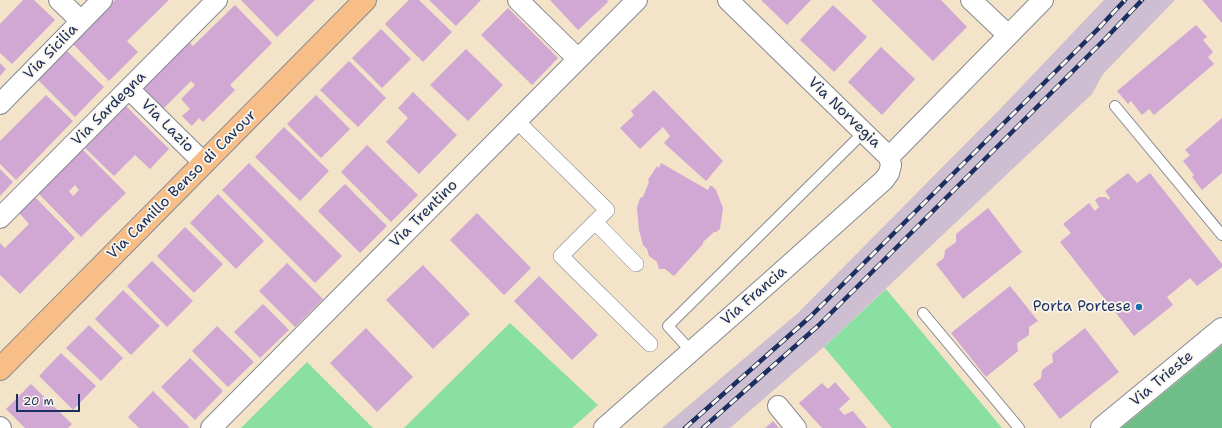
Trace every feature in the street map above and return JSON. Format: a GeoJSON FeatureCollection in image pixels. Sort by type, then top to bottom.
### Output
{"type":"FeatureCollection","features":[{"type":"Feature","properties":{"kind":"main road","name":"Via Camillo Benso di Cavour"},"geometry":{"type":"LineString","coordinates":[[0,369],[365,0]]}},
{"type":"Feature","properties":{"kind":"street"},"geometry":{"type":"LineString","coordinates":[[59,0],[81,21]]}},
{"type":"Feature","properties":{"kind":"street","name":"Via Sicilia"},"geometry":{"type":"LineString","coordinates":[[0,104],[102,0]]}},
{"type":"Feature","properties":{"kind":"street","name":"Via Sardegna"},"geometry":{"type":"LineString","coordinates":[[0,218],[217,0]]}},
{"type":"Feature","properties":{"kind":"street"},"geometry":{"type":"LineString","coordinates":[[518,0],[578,59]]}},
{"type":"Feature","properties":{"kind":"street","name":"Via Trentino"},"geometry":{"type":"LineString","coordinates":[[211,428],[637,0]]}},
{"type":"Feature","properties":{"kind":"street","name":"Via Norvegia"},"geometry":{"type":"LineString","coordinates":[[728,0],[889,156],[1043,0]]}},
{"type":"Feature","properties":{"kind":"street"},"geometry":{"type":"LineString","coordinates":[[971,0],[1008,35]]}},
{"type":"Feature","properties":{"kind":"street","name":"Via Lazio"},"geometry":{"type":"LineString","coordinates":[[129,89],[204,163]]}},
{"type":"Feature","properties":{"kind":"street"},"geometry":{"type":"LineString","coordinates":[[517,121],[607,210],[561,256],[650,344]]}},
{"type":"Feature","properties":{"kind":"street","name":"Via Francia"},"geometry":{"type":"LineString","coordinates":[[604,428],[884,180],[889,173],[891,165],[889,156]]}},
{"type":"Feature","properties":{"kind":"street"},"geometry":{"type":"LineString","coordinates":[[595,222],[636,264]]}},
{"type":"Feature","properties":{"kind":"street","name":"Via Trieste"},"geometry":{"type":"LineString","coordinates":[[1102,428],[1222,329]]}},
{"type":"Feature","properties":{"kind":"street"},"geometry":{"type":"LineString","coordinates":[[778,406],[796,428]]}},
{"type":"Feature","properties":{"kind":"lane"},"geometry":{"type":"LineString","coordinates":[[1115,106],[1222,235]]}},
{"type":"Feature","properties":{"kind":"lane"},"geometry":{"type":"LineString","coordinates":[[692,351],[668,326],[864,132]]}},
{"type":"Feature","properties":{"kind":"lane"},"geometry":{"type":"LineString","coordinates":[[922,313],[1019,428]]}},
{"type":"Feature","properties":{"kind":"shaded area"},"geometry":{"type":"Polygon","coordinates":[[[1104,0],[1175,0],[1103,74],[1092,94],[826,345],[730,428],[662,428],[798,313],[1002,107],[1104,0]]]}},
{"type":"Feature","properties":{"kind":"green space"},"geometry":{"type":"Polygon","coordinates":[[[886,289],[1002,428],[892,428],[824,347],[886,289]]]}},
{"type":"Feature","properties":{"kind":"green space"},"geometry":{"type":"Polygon","coordinates":[[[510,323],[598,405],[572,428],[404,428],[510,323]]]}},
{"type":"Feature","properties":{"kind":"green space"},"geometry":{"type":"Polygon","coordinates":[[[1222,345],[1222,428],[1121,428],[1222,345]]]}},
{"type":"Feature","properties":{"kind":"green space"},"geometry":{"type":"Polygon","coordinates":[[[307,362],[373,428],[241,428],[307,362]]]}},
{"type":"Feature","properties":{"kind":"building"},"geometry":{"type":"Polygon","coordinates":[[[23,0],[34,0],[55,20],[12,64],[0,53],[0,24],[23,0]]]}},
{"type":"Feature","properties":{"kind":"building"},"geometry":{"type":"Polygon","coordinates":[[[115,0],[169,0],[127,41],[138,52],[109,81],[72,43],[115,0]]]}},
{"type":"Feature","properties":{"kind":"building"},"geometry":{"type":"Polygon","coordinates":[[[241,0],[315,0],[277,37],[241,0]]]}},
{"type":"Feature","properties":{"kind":"building"},"geometry":{"type":"Polygon","coordinates":[[[409,0],[419,0],[452,32],[423,62],[385,24],[409,0]]]}},
{"type":"Feature","properties":{"kind":"building"},"geometry":{"type":"Polygon","coordinates":[[[429,0],[481,0],[456,26],[429,0]]]}},
{"type":"Feature","properties":{"kind":"building"},"geometry":{"type":"Polygon","coordinates":[[[550,0],[607,0],[608,2],[578,30],[550,0]]]}},
{"type":"Feature","properties":{"kind":"building"},"geometry":{"type":"Polygon","coordinates":[[[761,0],[811,0],[787,25],[761,0]]]}},
{"type":"Feature","properties":{"kind":"building"},"geometry":{"type":"Polygon","coordinates":[[[871,0],[941,0],[967,27],[933,61],[871,0]]]}},
{"type":"Feature","properties":{"kind":"building"},"geometry":{"type":"Polygon","coordinates":[[[1202,0],[1222,0],[1222,23],[1202,0]]]}},
{"type":"Feature","properties":{"kind":"building"},"geometry":{"type":"Polygon","coordinates":[[[235,5],[272,43],[230,85],[235,90],[203,122],[199,118],[192,126],[182,116],[190,109],[181,99],[195,85],[191,81],[163,109],[142,87],[188,41],[193,46],[235,5]]]}},
{"type":"Feature","properties":{"kind":"building"},"geometry":{"type":"Polygon","coordinates":[[[833,5],[867,37],[834,72],[800,40],[833,5]]]}},
{"type":"Feature","properties":{"kind":"building"},"geometry":{"type":"Polygon","coordinates":[[[508,8],[558,58],[532,85],[481,35],[508,8]]]}},
{"type":"Feature","properties":{"kind":"building"},"geometry":{"type":"Polygon","coordinates":[[[1196,25],[1207,37],[1203,40],[1213,52],[1208,57],[1214,64],[1154,115],[1149,109],[1142,115],[1131,101],[1128,104],[1117,91],[1196,25]]]}},
{"type":"Feature","properties":{"kind":"building"},"geometry":{"type":"Polygon","coordinates":[[[381,29],[411,59],[382,88],[352,58],[381,29]]]}},
{"type":"Feature","properties":{"kind":"building"},"geometry":{"type":"Polygon","coordinates":[[[881,47],[915,79],[882,115],[848,82],[881,47]]]}},
{"type":"Feature","properties":{"kind":"building"},"geometry":{"type":"Polygon","coordinates":[[[466,49],[503,85],[468,121],[430,85],[466,49]]]}},
{"type":"Feature","properties":{"kind":"building"},"geometry":{"type":"Polygon","coordinates":[[[66,50],[104,87],[75,117],[37,79],[66,50]]]}},
{"type":"Feature","properties":{"kind":"building"},"geometry":{"type":"Polygon","coordinates":[[[349,61],[386,98],[358,127],[320,90],[349,61]]]}},
{"type":"Feature","properties":{"kind":"building"},"geometry":{"type":"Polygon","coordinates":[[[0,63],[6,69],[0,76],[0,63]]]}},
{"type":"Feature","properties":{"kind":"building"},"geometry":{"type":"Polygon","coordinates":[[[654,90],[723,161],[706,181],[664,143],[670,136],[663,127],[640,149],[620,128],[634,115],[631,111],[654,90]]]}},
{"type":"Feature","properties":{"kind":"building"},"geometry":{"type":"Polygon","coordinates":[[[413,92],[457,135],[419,174],[386,142],[408,118],[398,108],[413,92]]]}},
{"type":"Feature","properties":{"kind":"building"},"geometry":{"type":"Polygon","coordinates":[[[46,95],[73,121],[16,180],[0,164],[0,141],[46,95]]]}},
{"type":"Feature","properties":{"kind":"building"},"geometry":{"type":"Polygon","coordinates":[[[316,95],[350,129],[321,158],[287,124],[316,95]]]}},
{"type":"Feature","properties":{"kind":"building"},"geometry":{"type":"Polygon","coordinates":[[[126,106],[169,149],[150,169],[135,155],[114,176],[85,148],[126,106]]]}},
{"type":"Feature","properties":{"kind":"building"},"geometry":{"type":"Polygon","coordinates":[[[1222,118],[1222,173],[1202,190],[1192,177],[1194,175],[1183,161],[1190,155],[1185,150],[1222,118]]]}},
{"type":"Feature","properties":{"kind":"building"},"geometry":{"type":"Polygon","coordinates":[[[284,127],[329,171],[300,201],[255,157],[284,127]]]}},
{"type":"Feature","properties":{"kind":"building"},"geometry":{"type":"Polygon","coordinates":[[[367,145],[418,195],[391,222],[341,172],[367,145]]]}},
{"type":"Feature","properties":{"kind":"building"},"geometry":{"type":"Polygon","coordinates":[[[82,149],[126,193],[81,237],[38,193],[82,149]],[[75,185],[69,191],[73,196],[79,190],[75,185]]]}},
{"type":"Feature","properties":{"kind":"building"},"geometry":{"type":"Polygon","coordinates":[[[249,163],[342,256],[315,283],[222,190],[249,163]]]}},
{"type":"Feature","properties":{"kind":"building"},"geometry":{"type":"Polygon","coordinates":[[[661,163],[708,190],[710,186],[712,186],[716,190],[723,208],[720,229],[714,232],[703,242],[703,244],[674,276],[665,269],[659,269],[657,262],[649,256],[647,249],[643,245],[639,230],[637,208],[640,198],[643,197],[649,182],[648,180],[657,166],[659,168],[661,163]]]}},
{"type":"Feature","properties":{"kind":"building"},"geometry":{"type":"Polygon","coordinates":[[[0,169],[13,182],[0,196],[0,169]]]}},
{"type":"Feature","properties":{"kind":"building"},"geometry":{"type":"Polygon","coordinates":[[[1128,173],[1137,183],[1150,173],[1222,264],[1222,267],[1197,286],[1190,278],[1167,297],[1173,305],[1134,336],[1060,242],[1071,233],[1063,224],[1089,203],[1095,211],[1099,207],[1095,200],[1099,197],[1105,197],[1109,200],[1110,198],[1105,191],[1128,173]]]}},
{"type":"Feature","properties":{"kind":"building"},"geometry":{"type":"Polygon","coordinates":[[[345,184],[387,226],[360,253],[318,211],[345,184]]]}},
{"type":"Feature","properties":{"kind":"building"},"geometry":{"type":"Polygon","coordinates":[[[218,194],[264,241],[236,269],[190,223],[218,194]]]}},
{"type":"Feature","properties":{"kind":"building"},"geometry":{"type":"Polygon","coordinates":[[[35,197],[75,238],[20,294],[0,275],[0,243],[5,248],[29,224],[19,213],[35,197]]]}},
{"type":"Feature","properties":{"kind":"building"},"geometry":{"type":"Polygon","coordinates":[[[988,208],[1022,252],[963,299],[936,264],[944,258],[945,250],[956,242],[956,234],[988,208]]]}},
{"type":"Feature","properties":{"kind":"building"},"geometry":{"type":"Polygon","coordinates":[[[477,213],[531,268],[504,295],[450,240],[477,213]]]}},
{"type":"Feature","properties":{"kind":"building"},"geometry":{"type":"Polygon","coordinates":[[[185,227],[223,264],[194,293],[157,256],[185,227]]]}},
{"type":"Feature","properties":{"kind":"building"},"geometry":{"type":"Polygon","coordinates":[[[152,261],[193,301],[167,327],[127,286],[152,261]]]}},
{"type":"Feature","properties":{"kind":"building"},"geometry":{"type":"Polygon","coordinates":[[[287,263],[323,299],[295,327],[259,291],[287,263]]]}},
{"type":"Feature","properties":{"kind":"building"},"geometry":{"type":"Polygon","coordinates":[[[423,265],[470,314],[433,349],[386,300],[423,265]]]}},
{"type":"Feature","properties":{"kind":"building"},"geometry":{"type":"Polygon","coordinates":[[[539,276],[598,335],[572,360],[514,301],[539,276]]]}},
{"type":"Feature","properties":{"kind":"building"},"geometry":{"type":"Polygon","coordinates":[[[1010,286],[1038,321],[1029,327],[1029,335],[1017,343],[1018,351],[986,377],[951,333],[1010,286]]]}},
{"type":"Feature","properties":{"kind":"building"},"geometry":{"type":"Polygon","coordinates":[[[123,290],[160,326],[131,355],[95,319],[123,290]]]}},
{"type":"Feature","properties":{"kind":"building"},"geometry":{"type":"Polygon","coordinates":[[[263,304],[289,330],[260,358],[234,332],[263,304]]]}},
{"type":"Feature","properties":{"kind":"building"},"geometry":{"type":"Polygon","coordinates":[[[89,325],[123,358],[101,381],[66,348],[89,325]]]}},
{"type":"Feature","properties":{"kind":"building"},"geometry":{"type":"Polygon","coordinates":[[[217,326],[254,362],[228,387],[192,351],[217,326]]]}},
{"type":"Feature","properties":{"kind":"building"},"geometry":{"type":"Polygon","coordinates":[[[366,328],[413,377],[377,412],[330,363],[366,328]]]}},
{"type":"Feature","properties":{"kind":"building"},"geometry":{"type":"Polygon","coordinates":[[[1085,328],[1119,372],[1060,419],[1033,384],[1041,378],[1042,370],[1053,362],[1052,354],[1085,328]]]}},
{"type":"Feature","properties":{"kind":"building"},"geometry":{"type":"Polygon","coordinates":[[[61,353],[96,386],[73,410],[39,376],[61,353]]]}},
{"type":"Feature","properties":{"kind":"building"},"geometry":{"type":"Polygon","coordinates":[[[190,358],[223,391],[195,420],[161,387],[190,358]]]}},
{"type":"Feature","properties":{"kind":"building"},"geometry":{"type":"Polygon","coordinates":[[[835,382],[850,399],[839,409],[844,415],[853,411],[867,428],[822,428],[799,403],[822,383],[828,389],[835,382]]]}},
{"type":"Feature","properties":{"kind":"building"},"geometry":{"type":"Polygon","coordinates":[[[31,384],[72,424],[68,428],[25,428],[6,409],[31,384]]]}},
{"type":"Feature","properties":{"kind":"building"},"geometry":{"type":"Polygon","coordinates":[[[153,391],[189,427],[188,428],[139,428],[128,417],[153,391]]]}},
{"type":"Feature","properties":{"kind":"building"},"geometry":{"type":"Polygon","coordinates":[[[773,421],[779,428],[765,428],[773,421]]]}},
{"type":"Feature","properties":{"kind":"railway"},"geometry":{"type":"LineString","coordinates":[[685,428],[810,317],[1098,29],[1125,0]]}},
{"type":"Feature","properties":{"kind":"railway"},"geometry":{"type":"LineString","coordinates":[[703,428],[819,325],[1107,37],[1142,0]]}},
{"type":"Feature","properties":{"kind":"place","name":"Porta Portese"},"geometry":{"type":"Point","coordinates":[1139,307]}}]}
